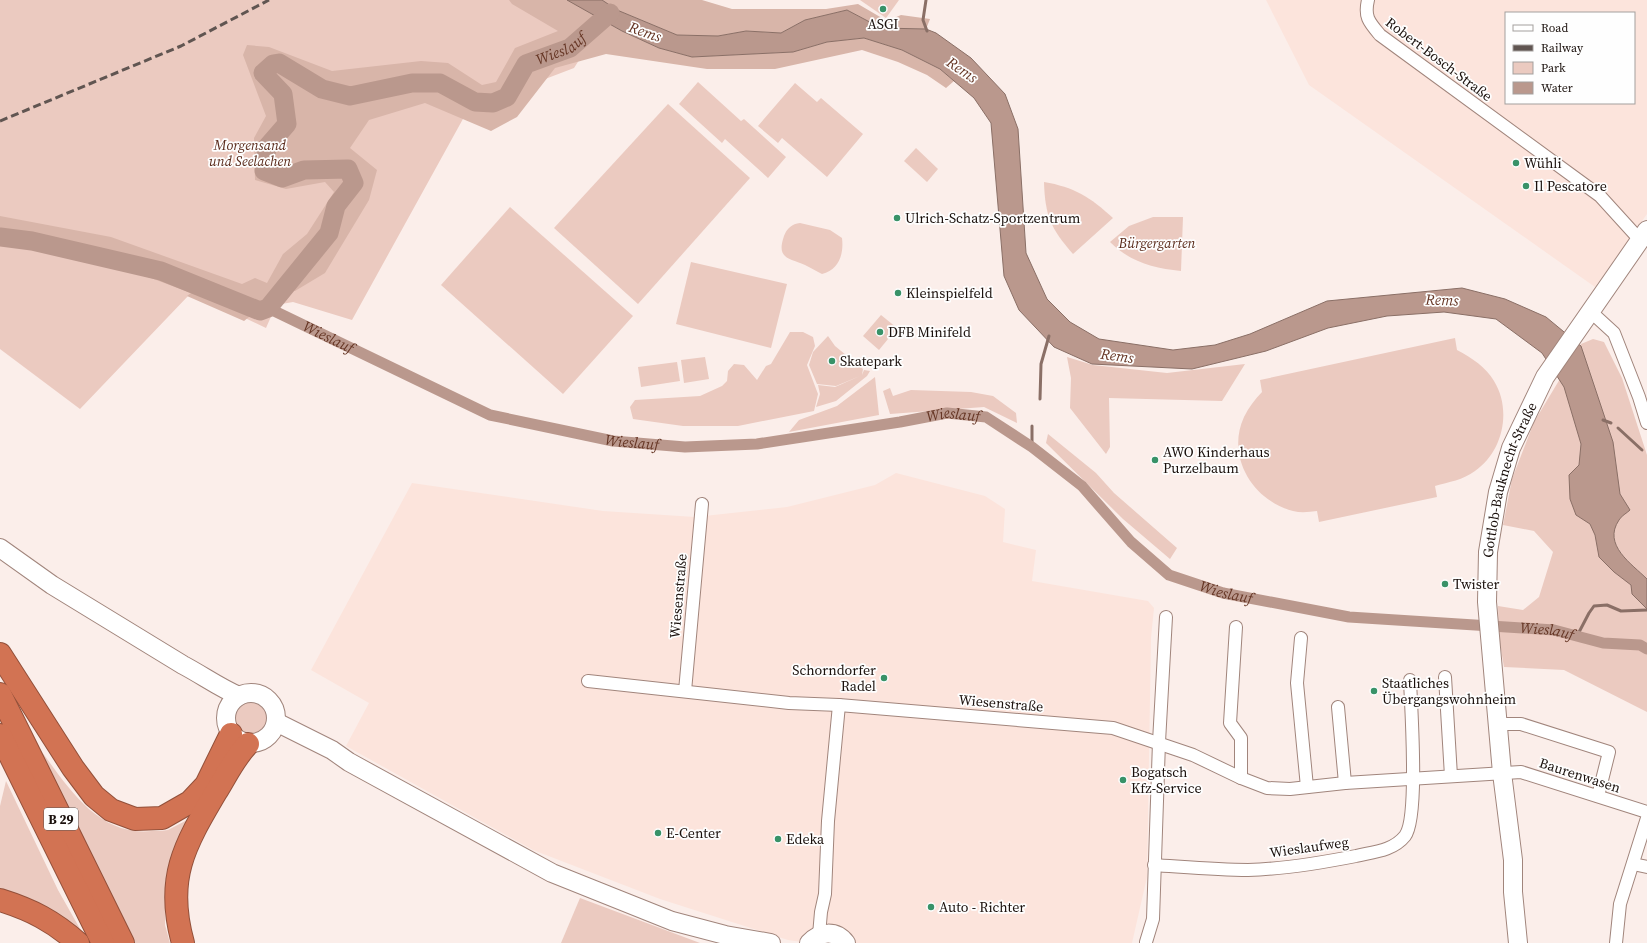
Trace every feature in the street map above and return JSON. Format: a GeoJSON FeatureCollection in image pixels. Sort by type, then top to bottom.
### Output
{"type":"FeatureCollection","features":[{"type":"Feature","properties":{"kind":"highway"},"geometry":{"type":"LineString","coordinates":[[0,654],[73,768],[94,796],[111,810],[135,819],[162,818],[190,802],[206,784],[235,731]]}},
{"type":"Feature","properties":{"kind":"highway","name":"B 29"},"geometry":{"type":"LineString","coordinates":[[0,694],[123,943]]}},
{"type":"Feature","properties":{"kind":"highway"},"geometry":{"type":"LineString","coordinates":[[183,943],[175,906],[180,865],[186,846],[224,780],[235,731]]}},
{"type":"Feature","properties":{"kind":"highway","name":"B 29"},"geometry":{"type":"LineString","coordinates":[[0,735],[103,943]]}},
{"type":"Feature","properties":{"kind":"highway"},"geometry":{"type":"LineString","coordinates":[[0,900],[23,907],[58,926],[78,943]]}},
{"type":"Feature","properties":{"kind":"main road","name":"Gottlob-Bauknecht-Straße"},"geometry":{"type":"LineString","coordinates":[[1518,943],[1513,892],[1513,860],[1502,773],[1489,643],[1487,602],[1488,552],[1498,492],[1512,448],[1545,377],[1643,235]]}},
{"type":"Feature","properties":{"kind":"main road"},"geometry":{"type":"LineString","coordinates":[[0,548],[52,585],[183,665],[206,677],[225,690],[239,696]]}},
{"type":"Feature","properties":{"kind":"main road"},"geometry":{"type":"LineString","coordinates":[[183,665],[217,700],[235,731],[259,743],[272,729],[275,710],[269,700],[254,693],[239,696],[233,700],[235,731]]}},
{"type":"Feature","properties":{"kind":"main road"},"geometry":{"type":"LineString","coordinates":[[272,729],[332,750],[349,762],[552,873],[672,921],[725,935],[771,943]]}},
{"type":"Feature","properties":{"kind":"main road","name":"Gottlob-Bauknecht-Straße"},"geometry":{"type":"LineString","coordinates":[[1513,860],[1522,891],[1528,943]]}},
{"type":"Feature","properties":{"kind":"main road"},"geometry":{"type":"LineString","coordinates":[[725,935],[747,943]]}},
{"type":"Feature","properties":{"kind":"main road"},"geometry":{"type":"LineString","coordinates":[[820,937],[838,936],[846,943]]}},
{"type":"Feature","properties":{"kind":"street","name":"Robert-Bosch-Straße"},"geometry":{"type":"LineString","coordinates":[[1368,0],[1365,12],[1370,24],[1380,35],[1600,196],[1643,235]]}},
{"type":"Feature","properties":{"kind":"street"},"geometry":{"type":"LineString","coordinates":[[1586,316],[1614,333],[1639,397],[1647,423]]}},
{"type":"Feature","properties":{"kind":"street","name":"Wiesenstraße"},"geometry":{"type":"LineString","coordinates":[[685,691],[702,504]]}},
{"type":"Feature","properties":{"kind":"street"},"geometry":{"type":"LineString","coordinates":[[1146,942],[1152,919],[1159,742],[1166,617]]}},
{"type":"Feature","properties":{"kind":"street"},"geometry":{"type":"LineString","coordinates":[[1236,627],[1230,723],[1242,738],[1241,778]]}},
{"type":"Feature","properties":{"kind":"street"},"geometry":{"type":"LineString","coordinates":[[1301,638],[1297,683],[1307,788]]}},
{"type":"Feature","properties":{"kind":"street"},"geometry":{"type":"LineString","coordinates":[[1445,677],[1451,776]]}},
{"type":"Feature","properties":{"kind":"street"},"geometry":{"type":"LineString","coordinates":[[1410,680],[1413,779]]}},
{"type":"Feature","properties":{"kind":"street","name":"Wiesenstraße"},"geometry":{"type":"LineString","coordinates":[[588,681],[788,702],[1113,728],[1159,742],[1194,755],[1241,778],[1266,788],[1307,788],[1345,783],[1502,773]]}},
{"type":"Feature","properties":{"kind":"street"},"geometry":{"type":"LineString","coordinates":[[820,937],[828,821],[839,705]]}},
{"type":"Feature","properties":{"kind":"street"},"geometry":{"type":"LineString","coordinates":[[1338,707],[1345,783]]}},
{"type":"Feature","properties":{"kind":"street"},"geometry":{"type":"LineString","coordinates":[[1498,724],[1521,724],[1609,752],[1598,796]]}},
{"type":"Feature","properties":{"kind":"street","name":"Baurenwasen"},"geometry":{"type":"LineString","coordinates":[[1502,773],[1522,772],[1647,812]]}},
{"type":"Feature","properties":{"kind":"street","name":"Wieslaufweg"},"geometry":{"type":"LineString","coordinates":[[1154,865],[1248,870],[1292,867],[1328,862],[1390,849],[1405,836],[1411,818],[1413,779]]}},
{"type":"Feature","properties":{"kind":"street"},"geometry":{"type":"LineString","coordinates":[[1616,943],[1620,904],[1647,818]]}},
{"type":"Feature","properties":{"kind":"street"},"geometry":{"type":"LineString","coordinates":[[1633,864],[1647,867]]}},
{"type":"Feature","properties":{"kind":"shaded area"},"geometry":{"type":"Polygon","coordinates":[[[509,0],[567,0],[622,31],[659,48],[692,57],[793,52],[827,42],[864,38],[902,50],[940,69],[954,81],[946,88],[927,75],[898,62],[862,50],[775,69],[707,69],[606,54],[555,68],[517,117],[491,131],[425,103],[369,120],[350,148],[377,170],[369,200],[325,273],[295,291],[280,287],[272,299],[244,321],[187,296],[191,293],[151,278],[49,250],[0,243],[0,216],[111,237],[242,284],[255,278],[267,283],[283,254],[307,234],[334,192],[325,182],[286,189],[255,180],[254,138],[266,116],[243,55],[247,45],[269,47],[332,71],[421,61],[448,63],[482,85],[496,82],[515,48],[558,31],[512,4],[509,0]]]}},
{"type":"Feature","properties":{"kind":"shaded area"},"geometry":{"type":"Polygon","coordinates":[[[602,0],[702,0],[732,9],[826,9],[858,4],[887,21],[901,15],[930,19],[926,29],[881,28],[847,10],[805,20],[781,33],[746,31],[718,36],[677,35],[617,10],[602,0]]]}},
{"type":"Feature","properties":{"kind":"shaded area"},"geometry":{"type":"Polygon","coordinates":[[[1266,0],[1647,0],[1647,214],[1595,287],[1309,85],[1266,0]]]}},
{"type":"Feature","properties":{"kind":"shaded area"},"geometry":{"type":"Polygon","coordinates":[[[896,473],[985,496],[1005,509],[1003,542],[1036,550],[1032,581],[1148,601],[1154,608],[1151,638],[1147,877],[1132,943],[808,943],[788,940],[660,899],[533,850],[346,746],[369,703],[311,670],[412,483],[603,511],[695,517],[787,507],[875,485],[896,473]]]}},
{"type":"Feature","properties":{"kind":"green space","name":"Morgensand und Seelachen"},"geometry":{"type":"Polygon","coordinates":[[[0,0],[638,0],[585,51],[574,68],[469,108],[352,320],[293,302],[276,305],[266,328],[220,306],[189,295],[80,409],[0,349],[0,0]]]}},
{"type":"Feature","properties":{"kind":"green space","name":"ASGI"},"geometry":{"type":"Polygon","coordinates":[[[860,0],[899,0],[886,18],[860,0]]]}},
{"type":"Feature","properties":{"kind":"green space"},"geometry":{"type":"Polygon","coordinates":[[[698,82],[741,121],[744,119],[786,157],[768,178],[725,139],[722,143],[679,104],[698,82]]]}},
{"type":"Feature","properties":{"kind":"green space"},"geometry":{"type":"Polygon","coordinates":[[[795,83],[817,102],[821,98],[863,134],[827,177],[782,138],[778,143],[758,126],[795,83]]]}},
{"type":"Feature","properties":{"kind":"green space"},"geometry":{"type":"Polygon","coordinates":[[[668,104],[750,178],[638,304],[554,228],[668,104]]]}},
{"type":"Feature","properties":{"kind":"green space"},"geometry":{"type":"Polygon","coordinates":[[[916,148],[938,169],[927,182],[904,161],[916,148]]]}},
{"type":"Feature","properties":{"kind":"green space","name":"Bürgergarten"},"geometry":{"type":"Polygon","coordinates":[[[1044,182],[1055,184],[1081,194],[1097,204],[1113,218],[1073,254],[1054,229],[1046,204],[1044,182]]]}},
{"type":"Feature","properties":{"kind":"green space"},"geometry":{"type":"Polygon","coordinates":[[[510,207],[633,316],[563,394],[441,285],[510,207]]]}},
{"type":"Feature","properties":{"kind":"green space","name":"Bürgergarten"},"geometry":{"type":"Polygon","coordinates":[[[1153,217],[1183,217],[1181,271],[1142,263],[1126,255],[1110,242],[1129,226],[1153,217]]]}},
{"type":"Feature","properties":{"kind":"green space"},"geometry":{"type":"Polygon","coordinates":[[[800,223],[830,230],[842,238],[841,255],[833,269],[822,274],[789,259],[783,253],[782,244],[785,233],[790,227],[800,223]]]}},
{"type":"Feature","properties":{"kind":"green space"},"geometry":{"type":"Polygon","coordinates":[[[691,262],[787,284],[771,348],[676,324],[691,262]]]}},
{"type":"Feature","properties":{"kind":"green space","name":"DFB Minifeld"},"geometry":{"type":"Polygon","coordinates":[[[881,315],[897,328],[879,350],[863,336],[881,315]]]}},
{"type":"Feature","properties":{"kind":"green space"},"geometry":{"type":"Polygon","coordinates":[[[790,332],[803,332],[813,337],[815,346],[807,365],[818,394],[814,411],[738,426],[683,426],[633,419],[630,407],[635,400],[700,396],[722,386],[727,381],[728,371],[734,364],[744,365],[757,380],[766,366],[771,364],[790,332]]]}},
{"type":"Feature","properties":{"kind":"green space","name":"Skatepark"},"geometry":{"type":"Polygon","coordinates":[[[828,336],[835,346],[863,369],[862,375],[864,370],[870,371],[867,376],[836,401],[816,407],[820,394],[818,385],[835,387],[860,376],[836,386],[817,384],[809,365],[813,352],[828,336]]]}},
{"type":"Feature","properties":{"kind":"green space"},"geometry":{"type":"Polygon","coordinates":[[[1455,338],[1457,350],[1478,363],[1491,376],[1500,392],[1503,405],[1502,430],[1498,442],[1485,463],[1475,471],[1461,479],[1435,486],[1437,497],[1319,522],[1317,511],[1293,511],[1278,505],[1255,487],[1246,474],[1238,447],[1239,432],[1244,417],[1252,403],[1262,392],[1260,380],[1455,338]]]}},
{"type":"Feature","properties":{"kind":"green space"},"geometry":{"type":"Polygon","coordinates":[[[1593,339],[1604,342],[1622,378],[1647,455],[1647,712],[1564,670],[1504,667],[1499,638],[1498,606],[1523,610],[1539,597],[1553,552],[1534,531],[1503,525],[1512,479],[1534,422],[1581,344],[1593,339]]]}},
{"type":"Feature","properties":{"kind":"green space"},"geometry":{"type":"Polygon","coordinates":[[[705,357],[709,379],[684,383],[681,360],[705,357]]]}},
{"type":"Feature","properties":{"kind":"green space"},"geometry":{"type":"Polygon","coordinates":[[[1067,357],[1093,365],[1167,373],[1245,364],[1222,401],[1109,398],[1110,447],[1106,454],[1070,408],[1071,378],[1067,357]]]}},
{"type":"Feature","properties":{"kind":"green space"},"geometry":{"type":"Polygon","coordinates":[[[677,362],[680,381],[641,387],[638,367],[677,362]]]}},
{"type":"Feature","properties":{"kind":"green space"},"geometry":{"type":"Polygon","coordinates":[[[875,377],[879,415],[789,432],[799,420],[837,406],[875,377]]]}},
{"type":"Feature","properties":{"kind":"green space"},"geometry":{"type":"Polygon","coordinates":[[[890,388],[893,396],[911,390],[971,392],[993,396],[1016,413],[1017,423],[984,407],[890,414],[883,391],[890,388]]]}},
{"type":"Feature","properties":{"kind":"green space"},"geometry":{"type":"Polygon","coordinates":[[[1048,434],[1096,473],[1114,493],[1177,548],[1170,559],[1123,519],[1046,443],[1048,434]]]}},
{"type":"Feature","properties":{"kind":"green space"},"geometry":{"type":"Polygon","coordinates":[[[252,698],[266,704],[272,718],[266,732],[252,738],[238,732],[232,718],[238,704],[252,698]]]}},
{"type":"Feature","properties":{"kind":"green space"},"geometry":{"type":"Polygon","coordinates":[[[33,740],[82,803],[113,825],[132,830],[162,831],[168,830],[187,820],[165,881],[165,925],[170,943],[134,943],[33,740]]]}},
{"type":"Feature","properties":{"kind":"green space"},"geometry":{"type":"Polygon","coordinates":[[[6,781],[58,890],[88,943],[0,890],[0,806],[6,781]]]}},
{"type":"Feature","properties":{"kind":"green space"},"geometry":{"type":"Polygon","coordinates":[[[580,898],[700,943],[561,943],[580,898]]]}},
{"type":"Feature","properties":{"kind":"water","name":"Rems"},"geometry":{"type":"Polygon","coordinates":[[[567,0],[602,0],[617,10],[677,35],[718,36],[746,31],[781,33],[805,20],[847,10],[881,28],[926,29],[936,33],[971,58],[1005,94],[1018,129],[1026,253],[1047,299],[1070,322],[1099,339],[1173,350],[1215,345],[1250,334],[1327,301],[1462,288],[1505,299],[1546,317],[1581,346],[1613,442],[1620,494],[1630,510],[1619,520],[1615,529],[1614,538],[1616,546],[1627,560],[1647,579],[1647,609],[1632,594],[1631,585],[1614,572],[1599,557],[1595,535],[1590,524],[1576,515],[1570,499],[1569,475],[1579,465],[1581,444],[1564,387],[1542,353],[1496,319],[1444,312],[1387,316],[1328,328],[1266,351],[1192,369],[1092,364],[1054,347],[1019,310],[1004,276],[991,123],[974,98],[940,69],[902,50],[864,38],[827,42],[793,52],[692,57],[659,48],[622,31],[567,0]]]}},
{"type":"Feature","properties":{"kind":"waterway"},"geometry":{"type":"LineString","coordinates":[[926,0],[923,20],[927,31]]}},
{"type":"Feature","properties":{"kind":"waterway","name":"Wieslauf"},"geometry":{"type":"LineString","coordinates":[[0,237],[32,241],[161,271],[260,311],[268,308],[329,233],[336,206],[354,183],[348,169],[304,170],[282,178],[264,171],[267,147],[287,124],[283,94],[263,73],[273,64],[279,63],[322,89],[350,96],[412,83],[440,83],[475,102],[493,103],[507,97],[526,64],[570,48],[610,13]]}},
{"type":"Feature","properties":{"kind":"waterway","name":"Wieslauf"},"geometry":{"type":"LineString","coordinates":[[268,308],[490,415],[613,441],[685,447],[757,444],[900,422],[947,413],[986,417],[1032,447],[1082,486],[1131,542],[1169,575],[1223,593],[1349,617],[1554,630],[1603,643],[1640,645],[1647,649]]}},
{"type":"Feature","properties":{"kind":"waterway"},"geometry":{"type":"LineString","coordinates":[[1040,399],[1041,364],[1049,336]]}},
{"type":"Feature","properties":{"kind":"waterway"},"geometry":{"type":"LineString","coordinates":[[1603,420],[1611,423]]}},
{"type":"Feature","properties":{"kind":"waterway"},"geometry":{"type":"LineString","coordinates":[[1032,426],[1032,447]]}},
{"type":"Feature","properties":{"kind":"waterway"},"geometry":{"type":"LineString","coordinates":[[1618,428],[1642,450]]}},
{"type":"Feature","properties":{"kind":"waterway"},"geometry":{"type":"LineString","coordinates":[[1577,636],[1594,606],[1607,605],[1621,611],[1647,610]]}},
{"type":"Feature","properties":{"kind":"railway"},"geometry":{"type":"LineString","coordinates":[[0,121],[181,46],[269,0]]}},
{"type":"Feature","properties":{"kind":"place","name":"ASGI"},"geometry":{"type":"Point","coordinates":[883,9]}},
{"type":"Feature","properties":{"kind":"place","name":"Wühli"},"geometry":{"type":"Point","coordinates":[1516,163]}},
{"type":"Feature","properties":{"kind":"place","name":"Il Pescatore"},"geometry":{"type":"Point","coordinates":[1526,186]}},
{"type":"Feature","properties":{"kind":"place","name":"Ulrich-Schatz-Sportzentrum"},"geometry":{"type":"Point","coordinates":[897,218]}},
{"type":"Feature","properties":{"kind":"place","name":"Kleinspielfeld"},"geometry":{"type":"Point","coordinates":[898,293]}},
{"type":"Feature","properties":{"kind":"place","name":"DFB Minifeld"},"geometry":{"type":"Point","coordinates":[880,332]}},
{"type":"Feature","properties":{"kind":"place","name":"Skatepark"},"geometry":{"type":"Point","coordinates":[832,361]}},
{"type":"Feature","properties":{"kind":"place","name":"AWO Kinderhaus Purzelbaum"},"geometry":{"type":"Point","coordinates":[1155,460]}},
{"type":"Feature","properties":{"kind":"place","name":"Twister"},"geometry":{"type":"Point","coordinates":[1445,584]}},
{"type":"Feature","properties":{"kind":"place","name":"Schorndorfer Radel"},"geometry":{"type":"Point","coordinates":[884,678]}},
{"type":"Feature","properties":{"kind":"place","name":"Staatliches Übergangswohnheim"},"geometry":{"type":"Point","coordinates":[1374,691]}},
{"type":"Feature","properties":{"kind":"place","name":"Bogatsch Kfz-Service"},"geometry":{"type":"Point","coordinates":[1123,780]}},
{"type":"Feature","properties":{"kind":"place","name":"E-Center"},"geometry":{"type":"Point","coordinates":[658,833]}},
{"type":"Feature","properties":{"kind":"place","name":"Edeka"},"geometry":{"type":"Point","coordinates":[778,839]}},
{"type":"Feature","properties":{"kind":"place","name":"Auto - Richter"},"geometry":{"type":"Point","coordinates":[931,907]}}]}
